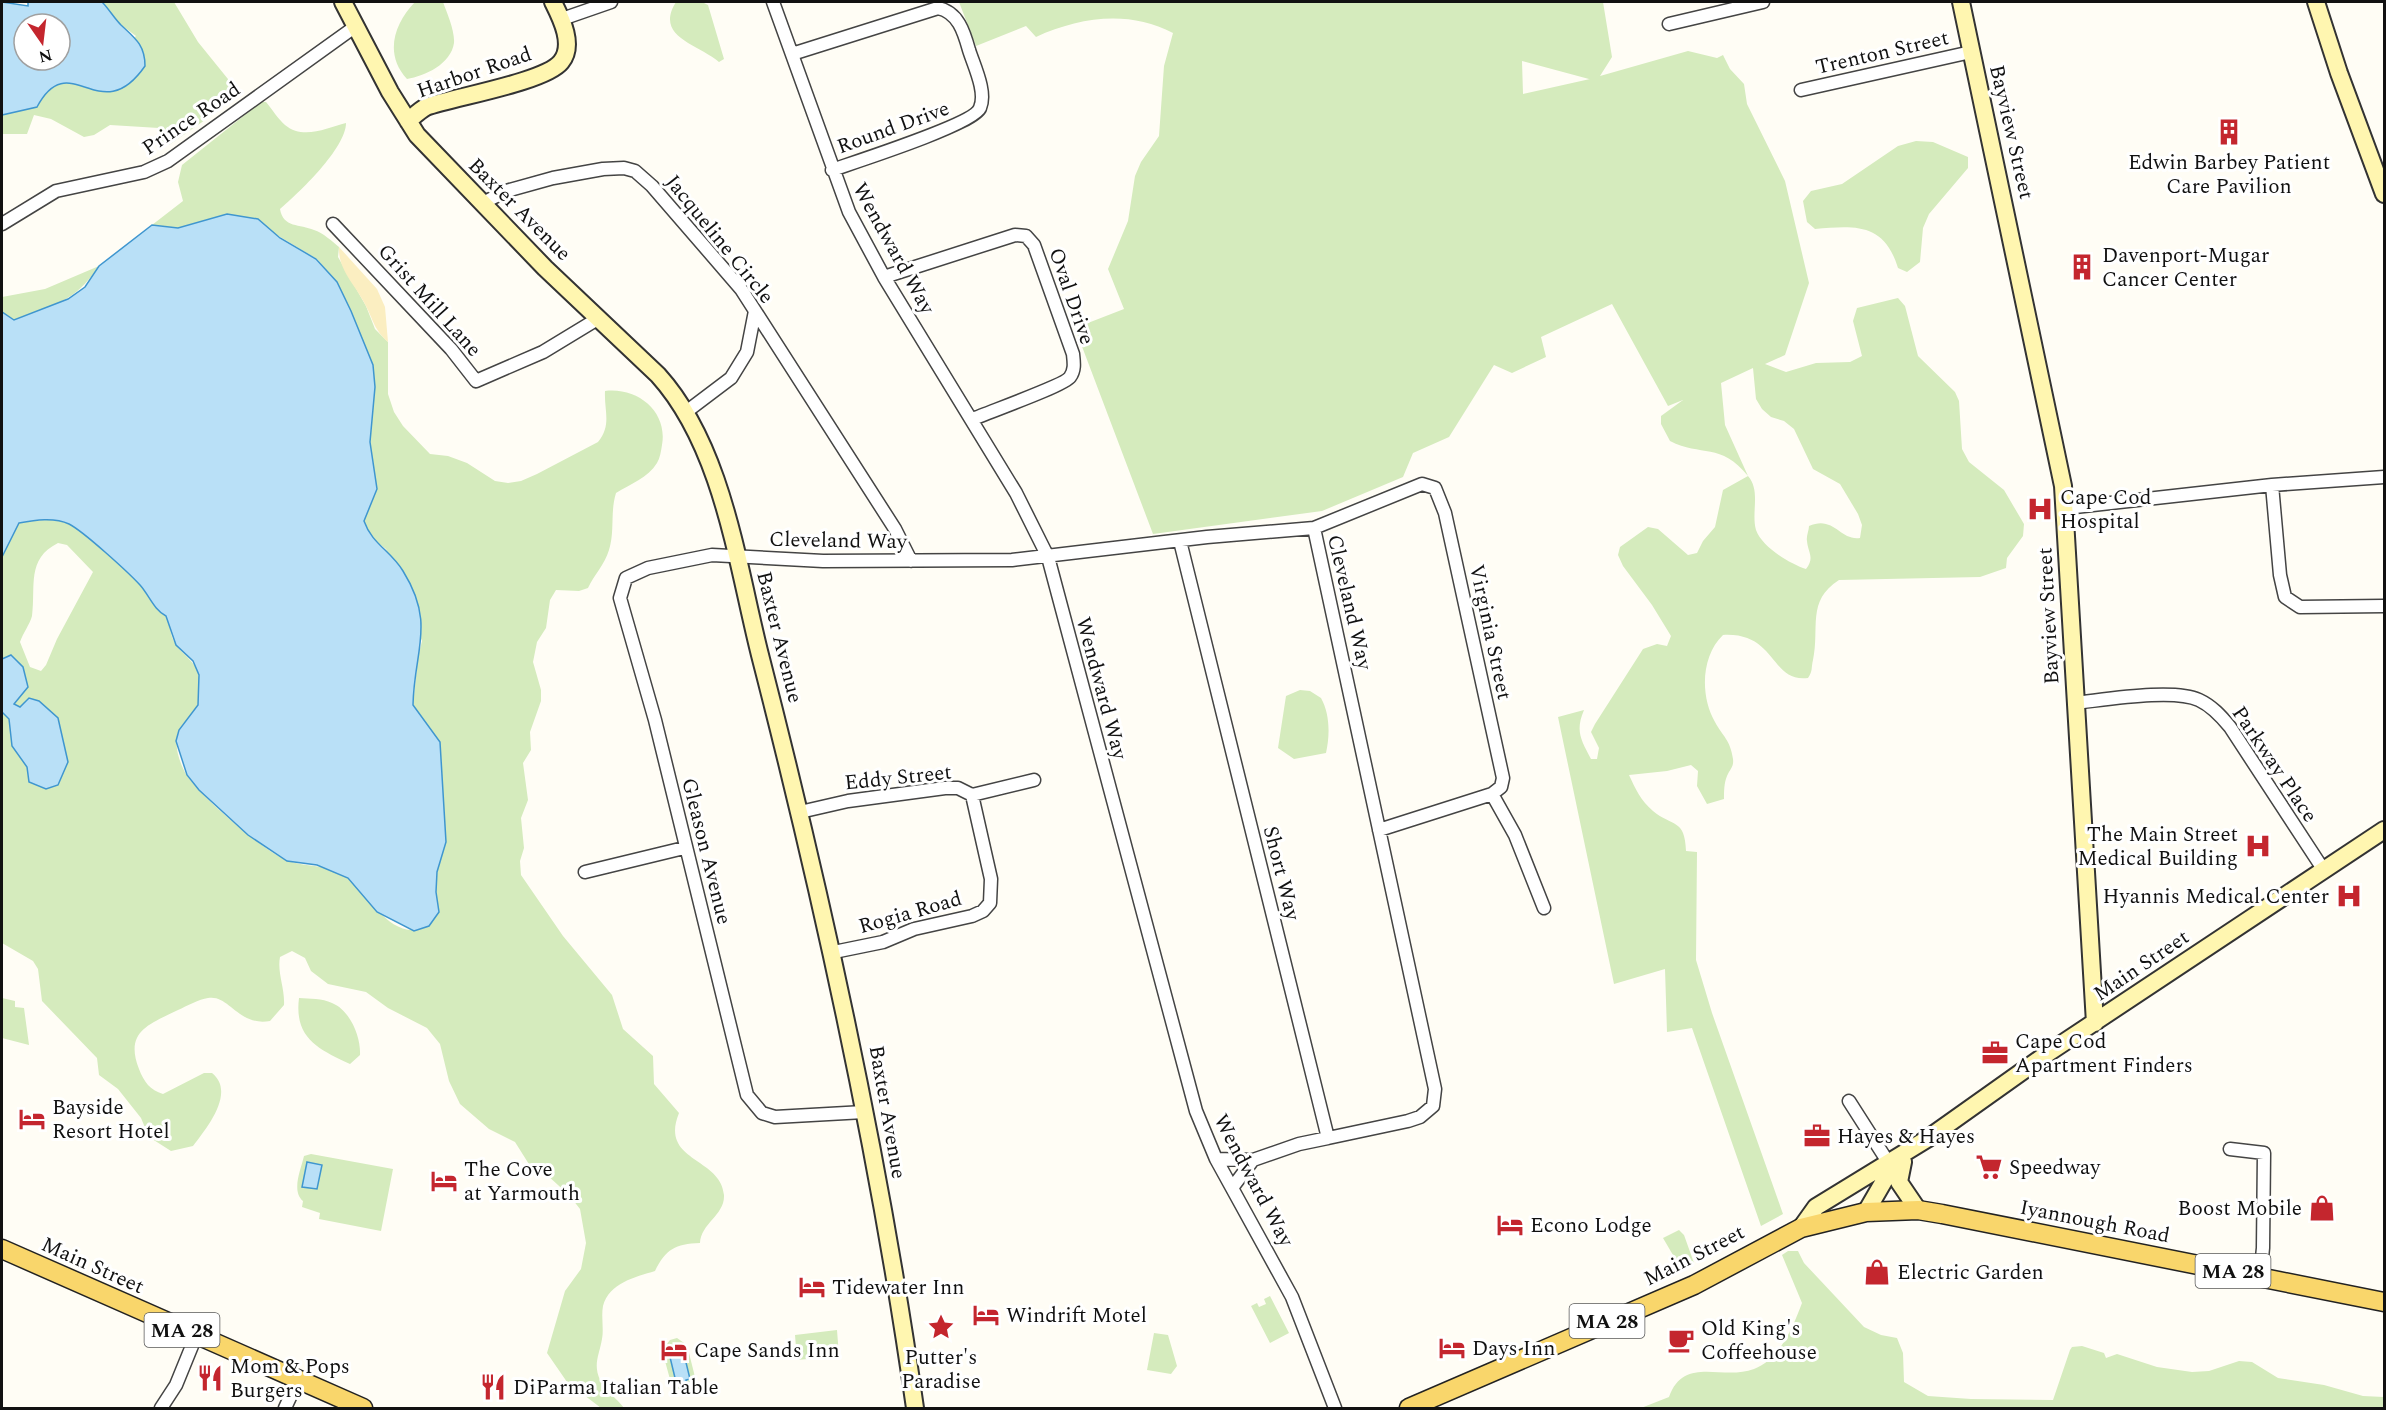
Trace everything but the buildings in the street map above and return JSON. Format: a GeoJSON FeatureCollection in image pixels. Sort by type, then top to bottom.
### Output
{"type":"FeatureCollection","features":[{"type":"Feature","properties":{"kind":"main road","name":"Iyannough Road"},"geometry":{"type":"LineString","coordinates":[[1866,1212],[1918,1210],[2385,1302]]}},
{"type":"Feature","properties":{"kind":"main road","name":"Main Street"},"geometry":{"type":"LineString","coordinates":[[1409,1408],[1694,1285],[1801,1228],[1866,1212]]}},
{"type":"Feature","properties":{"kind":"main road","name":"Main Street"},"geometry":{"type":"LineString","coordinates":[[2,1249],[363,1408]]}},
{"type":"Feature","properties":{"kind":"street","name":"Baxter Avenue"},"geometry":{"type":"LineString","coordinates":[[343,2],[408,121],[432,153],[545,268],[658,375],[686,412],[711,469],[736,557],[834,952],[901,1311],[915,1408]]}},
{"type":"Feature","properties":{"kind":"street","name":"Harbor Road"},"geometry":{"type":"LineString","coordinates":[[408,121],[424,108],[536,75],[561,63],[566,53],[567,41],[562,19],[553,2]]}},
{"type":"Feature","properties":{"kind":"street"},"geometry":{"type":"LineString","coordinates":[[562,19],[611,2]]}},
{"type":"Feature","properties":{"kind":"street","name":"Wendward Way"},"geometry":{"type":"LineString","coordinates":[[773,2],[849,212],[884,277],[973,419],[1016,493],[1048,557],[1196,1111],[1216,1159],[1278,1267],[1300,1314],[1335,1408]]}},
{"type":"Feature","properties":{"kind":"street"},"geometry":{"type":"LineString","coordinates":[[1669,24],[1763,2]]}},
{"type":"Feature","properties":{"kind":"street","name":"Bayview Street"},"geometry":{"type":"LineString","coordinates":[[1961,2],[2015,253],[2066,508],[2074,703],[2095,1023]]}},
{"type":"Feature","properties":{"kind":"street"},"geometry":{"type":"LineString","coordinates":[[2316,2],[2378,156],[2385,194]]}},
{"type":"Feature","properties":{"kind":"street","name":"Round Drive"},"geometry":{"type":"LineString","coordinates":[[792,54],[938,8],[946,10],[955,18],[964,33],[982,98],[979,112],[959,125],[832,170]]}},
{"type":"Feature","properties":{"kind":"street","name":"Prince Road"},"geometry":{"type":"LineString","coordinates":[[2,224],[57,191],[144,172],[168,161],[356,27]]}},
{"type":"Feature","properties":{"kind":"street","name":"Trenton Street"},"geometry":{"type":"LineString","coordinates":[[1801,90],[1971,52]]}},
{"type":"Feature","properties":{"kind":"street","name":"Jacqueline Circle"},"geometry":{"type":"LineString","coordinates":[[483,203],[506,191],[570,175],[603,169],[624,168],[635,171],[652,186],[741,289],[895,529],[911,561]]}},
{"type":"Feature","properties":{"kind":"street","name":"Grist Mill Lane"},"geometry":{"type":"LineString","coordinates":[[333,224],[451,349],[476,381],[543,352],[599,318]]}},
{"type":"Feature","properties":{"kind":"street","name":"Oval Drive"},"geometry":{"type":"LineString","coordinates":[[884,277],[1015,235],[1026,236],[1034,245],[1073,354],[1075,367],[1065,383],[1002,405],[973,419]]}},
{"type":"Feature","properties":{"kind":"street"},"geometry":{"type":"LineString","coordinates":[[686,412],[731,378],[747,352],[755,311]]}},
{"type":"Feature","properties":{"kind":"street"},"geometry":{"type":"LineString","coordinates":[[2066,508],[2272,485],[2385,477]]}},
{"type":"Feature","properties":{"kind":"street","name":"Virginia Street"},"geometry":{"type":"LineString","coordinates":[[1314,528],[1412,487],[1422,484],[1436,488],[1445,513],[1503,778],[1501,787],[1492,794]]}},
{"type":"Feature","properties":{"kind":"street"},"geometry":{"type":"LineString","coordinates":[[2272,485],[2280,575],[2285,597],[2300,607],[2385,606]]}},
{"type":"Feature","properties":{"kind":"street","name":"Cleveland Way"},"geometry":{"type":"LineString","coordinates":[[620,598],[626,578],[633,573],[712,555],[823,561],[1048,557],[1314,528],[1433,1070],[1436,1100],[1420,1117],[1328,1138]]}},
{"type":"Feature","properties":{"kind":"street","name":"Short Way"},"geometry":{"type":"LineString","coordinates":[[1180,541],[1328,1138]]}},
{"type":"Feature","properties":{"kind":"street","name":"Gleason Avenue"},"geometry":{"type":"LineString","coordinates":[[620,598],[655,720],[684,848],[747,1095],[760,1110],[775,1117],[793,1118],[864,1112]]}},
{"type":"Feature","properties":{"kind":"street","name":"Parkway Place"},"geometry":{"type":"LineString","coordinates":[[2074,703],[2179,696],[2198,700],[2211,707],[2230,727],[2323,869]]}},
{"type":"Feature","properties":{"kind":"street","name":"Eddy Street"},"geometry":{"type":"LineString","coordinates":[[800,812],[848,801],[945,788],[958,788],[972,795],[1034,780]]}},
{"type":"Feature","properties":{"kind":"street"},"geometry":{"type":"LineString","coordinates":[[1379,830],[1492,794],[1515,835],[1544,908]]}},
{"type":"Feature","properties":{"kind":"street","name":"Rogia Road"},"geometry":{"type":"LineString","coordinates":[[834,952],[883,942],[914,929],[972,916],[983,911],[990,903],[991,879],[972,795]]}},
{"type":"Feature","properties":{"kind":"street","name":"Main Street"},"geometry":{"type":"LineString","coordinates":[[1801,1228],[1816,1208],[1895,1162],[2095,1023],[2323,869],[2385,830]]}},
{"type":"Feature","properties":{"kind":"street"},"geometry":{"type":"LineString","coordinates":[[585,872],[684,848]]}},
{"type":"Feature","properties":{"kind":"street"},"geometry":{"type":"LineString","coordinates":[[1849,1101],[1895,1162],[1899,1182],[1918,1210]]}},
{"type":"Feature","properties":{"kind":"street"},"geometry":{"type":"LineString","coordinates":[[1216,1159],[1253,1160],[1299,1144],[1328,1138]]}},
{"type":"Feature","properties":{"kind":"street"},"geometry":{"type":"LineString","coordinates":[[2230,1149],[2264,1153],[2263,1248],[2260,1277]]}},
{"type":"Feature","properties":{"kind":"street"},"geometry":{"type":"LineString","coordinates":[[1232,1188],[1253,1160]]}},
{"type":"Feature","properties":{"kind":"street","name":"Main Street"},"geometry":{"type":"LineString","coordinates":[[1866,1212],[1895,1162]]}},
{"type":"Feature","properties":{"kind":"street"},"geometry":{"type":"LineString","coordinates":[[161,1408],[176,1385],[196,1336]]}},
{"type":"Feature","properties":{"kind":"street"},"geometry":{"type":"LineString","coordinates":[[285,1408],[298,1380]]}},
{"type":"Feature","properties":{"kind":"green space"},"geometry":{"type":"Polygon","coordinates":[[[102,2],[174,2],[198,42],[232,84],[218,111],[169,145],[161,143],[159,128],[110,125],[94,135],[84,137],[51,119],[34,115],[27,134],[2,134],[2,115],[37,107],[46,93],[57,84],[77,84],[86,88],[136,36],[120,24],[102,2]]]}},
{"type":"Feature","properties":{"kind":"green space"},"geometry":{"type":"Polygon","coordinates":[[[415,2],[443,2],[452,28],[454,43],[443,63],[429,72],[407,79],[396,60],[394,39],[402,20],[415,2]]]}},
{"type":"Feature","properties":{"kind":"green space"},"geometry":{"type":"Polygon","coordinates":[[[676,2],[702,2],[708,5],[724,59],[719,62],[674,32],[670,24],[676,2]]]}},
{"type":"Feature","properties":{"kind":"green space"},"geometry":{"type":"Polygon","coordinates":[[[959,2],[1603,2],[1612,57],[1600,76],[1688,51],[1717,58],[1723,55],[1730,69],[1744,84],[1747,104],[1785,181],[1809,283],[1785,355],[1765,364],[1786,372],[1816,363],[1850,362],[1862,356],[1853,321],[1857,308],[1898,298],[1905,306],[1918,356],[1955,392],[1959,401],[1962,449],[1969,462],[2004,490],[2024,524],[2023,536],[2007,558],[2006,568],[1980,577],[1839,580],[1829,588],[1818,606],[1815,648],[1808,678],[1786,673],[1754,641],[1741,636],[1723,635],[1710,654],[1705,689],[1710,712],[1732,752],[1732,766],[1725,782],[1724,799],[1707,804],[1697,786],[1698,771],[1691,765],[1667,771],[1629,775],[1649,807],[1680,828],[1685,840],[1686,851],[1697,852],[1696,960],[1712,1013],[1783,1214],[1761,1226],[1692,1028],[1667,1032],[1665,969],[1614,984],[1558,717],[1584,710],[1581,717],[1580,735],[1591,759],[1597,759],[1599,748],[1591,732],[1595,724],[1643,649],[1657,644],[1667,646],[1671,636],[1652,605],[1623,566],[1618,555],[1620,547],[1648,527],[1658,529],[1688,555],[1697,553],[1703,541],[1715,527],[1723,490],[1748,476],[1729,458],[1670,441],[1661,424],[1661,416],[1683,400],[1668,406],[1612,304],[1541,337],[1546,357],[1512,373],[1494,365],[1449,437],[1413,453],[1403,477],[1322,511],[1153,534],[1075,328],[1124,309],[1108,269],[1128,221],[1135,176],[1141,162],[1159,136],[1164,66],[1173,33],[1139,21],[1104,19],[1070,25],[1036,37],[1026,26],[976,46],[959,2]],[[1522,61],[1523,94],[1590,79],[1589,79],[1522,61]],[[1753,368],[1721,383],[1725,425],[1754,488],[1756,530],[1764,543],[1785,559],[1806,569],[1811,558],[1807,539],[1809,526],[1818,523],[1825,524],[1847,536],[1860,538],[1862,525],[1858,514],[1840,484],[1813,469],[1794,429],[1784,421],[1771,417],[1762,409],[1756,399],[1753,368]]]}},
{"type":"Feature","properties":{"kind":"green space"},"geometry":{"type":"Polygon","coordinates":[[[261,102],[266,102],[285,125],[299,132],[315,132],[346,123],[344,133],[330,157],[280,209],[288,222],[317,231],[339,247],[338,257],[366,306],[375,329],[388,342],[388,394],[394,412],[403,426],[430,454],[448,456],[467,463],[495,481],[508,483],[521,481],[537,474],[598,442],[606,424],[605,391],[629,393],[639,398],[655,412],[660,422],[663,433],[658,461],[644,477],[616,493],[609,550],[588,588],[579,591],[556,590],[550,600],[546,628],[537,642],[533,662],[541,690],[541,701],[530,732],[531,750],[523,763],[528,800],[521,818],[524,848],[520,861],[521,875],[563,936],[612,995],[623,1029],[653,1056],[654,1084],[679,1113],[675,1129],[677,1141],[684,1150],[713,1173],[724,1195],[721,1208],[704,1230],[700,1243],[672,1249],[663,1257],[655,1271],[624,1282],[606,1298],[603,1306],[603,1335],[597,1369],[602,1384],[624,1408],[601,1408],[567,1382],[547,1353],[565,1291],[581,1269],[586,1243],[580,1209],[569,1195],[547,1175],[532,1169],[515,1142],[489,1129],[460,1104],[449,1081],[440,1044],[427,1028],[388,1008],[366,992],[328,984],[311,971],[305,958],[292,951],[280,957],[284,1005],[270,1021],[259,1022],[250,1019],[222,1001],[208,998],[158,1020],[137,1037],[135,1056],[139,1069],[145,1082],[154,1090],[163,1094],[204,1073],[212,1073],[219,1081],[220,1100],[205,1130],[193,1146],[171,1151],[149,1137],[141,1118],[118,1089],[99,1075],[97,1058],[42,1001],[38,969],[33,961],[2,943],[2,557],[19,523],[44,520],[69,524],[105,552],[134,579],[158,610],[166,616],[175,643],[198,671],[199,702],[179,730],[177,746],[186,774],[204,795],[265,848],[289,861],[328,868],[349,878],[378,911],[395,925],[405,929],[423,928],[439,912],[436,892],[437,872],[446,842],[440,742],[413,705],[422,641],[386,549],[370,537],[364,521],[377,489],[370,442],[375,387],[373,365],[337,282],[317,259],[272,232],[227,214],[178,228],[152,225],[183,201],[178,182],[182,165],[261,102]],[[58,543],[48,550],[41,557],[34,574],[32,616],[20,642],[30,667],[41,671],[93,572],[67,545],[58,543]]]}},
{"type":"Feature","properties":{"kind":"green space"},"geometry":{"type":"Polygon","coordinates":[[[1916,141],[1933,142],[1968,157],[1968,168],[1929,214],[1923,228],[1920,262],[1907,272],[1898,268],[1885,242],[1866,230],[1842,227],[1815,229],[1807,222],[1803,201],[1811,191],[1842,184],[1898,146],[1916,141]]]}},
{"type":"Feature","properties":{"kind":"green space"},"geometry":{"type":"Polygon","coordinates":[[[99,266],[81,288],[62,301],[14,320],[2,312],[2,297],[45,289],[99,266]]]}},
{"type":"Feature","properties":{"kind":"green space"},"geometry":{"type":"Polygon","coordinates":[[[1300,690],[1310,691],[1321,698],[1328,718],[1328,739],[1326,753],[1294,759],[1278,748],[1286,696],[1300,690]]]}},
{"type":"Feature","properties":{"kind":"green space"},"geometry":{"type":"Polygon","coordinates":[[[2,998],[15,1001],[15,1007],[24,1008],[29,1045],[2,1038],[2,998]]]}},
{"type":"Feature","properties":{"kind":"green space"},"geometry":{"type":"Polygon","coordinates":[[[299,998],[328,1001],[344,1012],[359,1040],[360,1055],[350,1064],[318,1047],[305,1033],[300,1023],[299,998]]]}},
{"type":"Feature","properties":{"kind":"green space"},"geometry":{"type":"Polygon","coordinates":[[[311,1154],[393,1169],[381,1231],[319,1219],[320,1213],[302,1207],[303,1201],[299,1197],[297,1186],[298,1180],[304,1156],[311,1154]]]}},
{"type":"Feature","properties":{"kind":"green space"},"geometry":{"type":"Polygon","coordinates":[[[1679,1230],[1684,1235],[1694,1263],[1685,1270],[1683,1266],[1680,1267],[1663,1238],[1679,1230]]]}},
{"type":"Feature","properties":{"kind":"green space"},"geometry":{"type":"Polygon","coordinates":[[[1788,1251],[1798,1251],[1804,1263],[1864,1327],[1881,1335],[1897,1338],[1903,1353],[1904,1382],[1928,1396],[2053,1400],[2070,1350],[2072,1347],[2082,1346],[2104,1353],[2106,1358],[2117,1354],[2157,1367],[2192,1372],[2209,1371],[2239,1361],[2252,1362],[2278,1378],[2324,1385],[2363,1396],[2384,1397],[2384,1408],[1641,1408],[1669,1397],[1676,1384],[1684,1377],[1694,1373],[1742,1372],[1754,1369],[1771,1358],[1790,1332],[1802,1303],[1782,1255],[1788,1251]]]}},
{"type":"Feature","properties":{"kind":"green space"},"geometry":{"type":"Polygon","coordinates":[[[1270,1296],[1289,1333],[1270,1343],[1251,1306],[1257,1303],[1259,1307],[1266,1304],[1264,1299],[1270,1296]]]}},
{"type":"Feature","properties":{"kind":"green space"},"geometry":{"type":"Polygon","coordinates":[[[837,1330],[839,1356],[797,1360],[795,1335],[837,1330]]]}},
{"type":"Feature","properties":{"kind":"green space"},"geometry":{"type":"Polygon","coordinates":[[[1154,1333],[1168,1335],[1177,1366],[1171,1374],[1147,1370],[1154,1333]]]}},
{"type":"Feature","properties":{"kind":"green space"},"geometry":{"type":"Polygon","coordinates":[[[677,1338],[687,1345],[697,1385],[696,1393],[687,1395],[671,1383],[662,1350],[670,1340],[677,1338]]]}},
{"type":"Feature","properties":{"kind":"sand"},"geometry":{"type":"Polygon","coordinates":[[[339,247],[377,289],[385,307],[388,342],[377,329],[362,298],[344,271],[339,256],[339,247]]]}},
{"type":"Feature","properties":{"kind":"water"},"geometry":{"type":"Polygon","coordinates":[[[2,2],[28,6],[28,2],[102,2],[135,38],[141,47],[145,66],[129,84],[114,91],[100,91],[74,84],[61,84],[49,90],[37,107],[2,115],[2,2]]]}},
{"type":"Feature","properties":{"kind":"water"},"geometry":{"type":"Polygon","coordinates":[[[227,214],[258,219],[280,238],[316,259],[337,282],[373,365],[375,387],[370,442],[377,489],[364,521],[372,536],[403,571],[419,607],[421,637],[413,705],[440,742],[446,842],[437,872],[436,892],[439,912],[429,926],[414,931],[377,912],[348,878],[317,865],[287,861],[248,835],[199,790],[187,775],[176,741],[179,730],[198,705],[199,675],[193,661],[176,645],[166,616],[155,606],[140,585],[116,562],[76,528],[51,520],[19,523],[2,557],[2,312],[14,320],[68,299],[85,287],[99,266],[152,225],[178,228],[227,214]]]}},
{"type":"Feature","properties":{"kind":"water"},"geometry":{"type":"Polygon","coordinates":[[[11,655],[23,667],[28,687],[14,704],[20,707],[29,698],[39,701],[58,718],[68,762],[58,785],[46,789],[29,782],[27,767],[12,746],[9,719],[2,712],[2,659],[11,655]]]}},
{"type":"Feature","properties":{"kind":"water"},"geometry":{"type":"Polygon","coordinates":[[[307,1162],[322,1165],[317,1189],[302,1187],[307,1162]]]}},
{"type":"Feature","properties":{"kind":"water"},"geometry":{"type":"Polygon","coordinates":[[[683,1350],[690,1379],[686,1380],[687,1385],[681,1386],[680,1381],[676,1382],[669,1353],[683,1350]]]}},
{"type":"Feature","properties":{"kind":"place","name":"Edwin Barbey Patient Care Pavilion"},"geometry":{"type":"Point","coordinates":[2229,132]}},
{"type":"Feature","properties":{"kind":"place","name":"Davenport-Mugar Cancer Center"},"geometry":{"type":"Point","coordinates":[2082,267]}},
{"type":"Feature","properties":{"kind":"place","name":"Cape Cod Hospital"},"geometry":{"type":"Point","coordinates":[2040,509]}},
{"type":"Feature","properties":{"kind":"place","name":"The Main Street Medical Building"},"geometry":{"type":"Point","coordinates":[2258,846]}},
{"type":"Feature","properties":{"kind":"place","name":"Hyannis Medical Center"},"geometry":{"type":"Point","coordinates":[2349,896]}},
{"type":"Feature","properties":{"kind":"place","name":"Cape Cod Apartment Finders"},"geometry":{"type":"Point","coordinates":[1995,1053]}},
{"type":"Feature","properties":{"kind":"place","name":"Bayside Resort Hotel"},"geometry":{"type":"Point","coordinates":[32,1119]}},
{"type":"Feature","properties":{"kind":"place","name":"Hayes & Hayes"},"geometry":{"type":"Point","coordinates":[1817,1136]}},
{"type":"Feature","properties":{"kind":"place","name":"Speedway"},"geometry":{"type":"Point","coordinates":[1989,1167]}},
{"type":"Feature","properties":{"kind":"place","name":"The Cove at Yarmouth"},"geometry":{"type":"Point","coordinates":[444,1181]}},
{"type":"Feature","properties":{"kind":"place","name":"Boost Mobile"},"geometry":{"type":"Point","coordinates":[2322,1208]}},
{"type":"Feature","properties":{"kind":"place","name":"Econo Lodge"},"geometry":{"type":"Point","coordinates":[1510,1225]}},
{"type":"Feature","properties":{"kind":"place","name":"Electric Garden"},"geometry":{"type":"Point","coordinates":[1877,1272]}},
{"type":"Feature","properties":{"kind":"place","name":"Tidewater Inn"},"geometry":{"type":"Point","coordinates":[812,1287]}},
{"type":"Feature","properties":{"kind":"place","name":"Windrift Motel"},"geometry":{"type":"Point","coordinates":[986,1315]}},
{"type":"Feature","properties":{"kind":"place","name":"Putter's Paradise"},"geometry":{"type":"Point","coordinates":[941,1327]}},
{"type":"Feature","properties":{"kind":"place","name":"Old King's Coffeehouse"},"geometry":{"type":"Point","coordinates":[1681,1340]}},
{"type":"Feature","properties":{"kind":"place","name":"Days Inn"},"geometry":{"type":"Point","coordinates":[1452,1348]}},
{"type":"Feature","properties":{"kind":"place","name":"Cape Sands Inn"},"geometry":{"type":"Point","coordinates":[674,1350]}},
{"type":"Feature","properties":{"kind":"place","name":"Mom & Pops Burgers"},"geometry":{"type":"Point","coordinates":[210,1378]}},
{"type":"Feature","properties":{"kind":"place","name":"DiParma Italian Table"},"geometry":{"type":"Point","coordinates":[493,1387]}}]}
